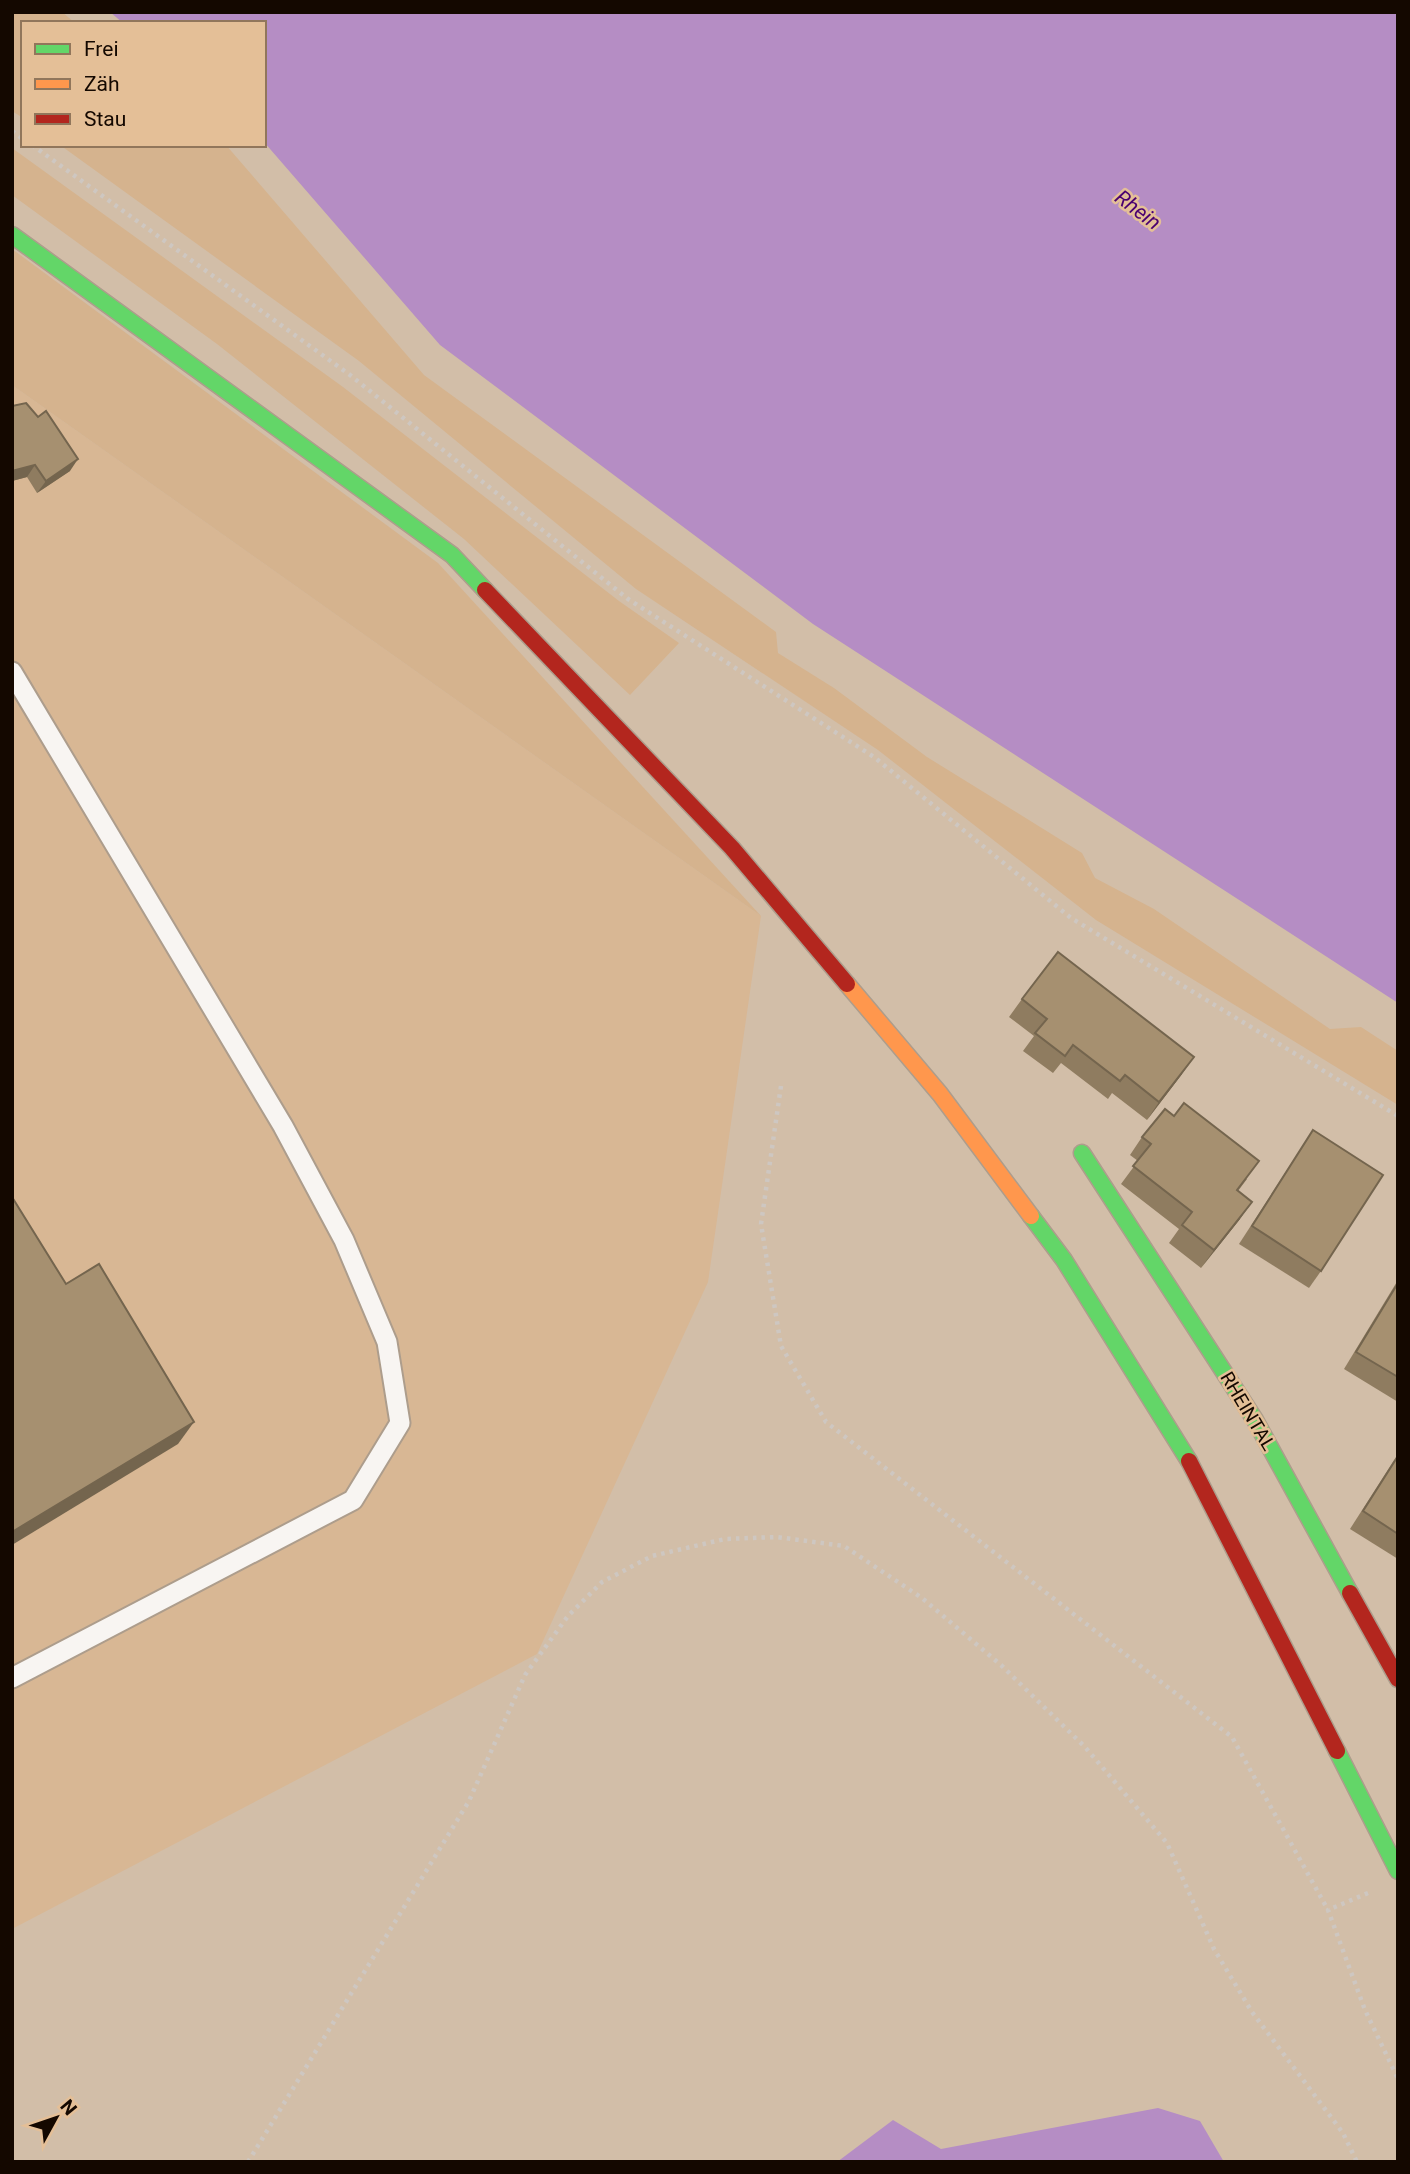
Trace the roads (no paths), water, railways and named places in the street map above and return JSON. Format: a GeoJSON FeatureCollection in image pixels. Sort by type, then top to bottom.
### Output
{"type":"FeatureCollection","features":[{"type":"Feature","properties":{"kind":"street"},"geometry":{"type":"LineString","coordinates":[[12,235],[452,555],[732,848],[778,901],[940,1094],[1064,1260],[1193,1467],[1398,1871]]}},
{"type":"Feature","properties":{"kind":"street","name":"RHEINTAL"},"geometry":{"type":"LineString","coordinates":[[1082,1153],[1255,1420],[1398,1679]]}},
{"type":"Feature","properties":{"kind":"lane"},"geometry":{"type":"LineString","coordinates":[[12,672],[283,1126],[344,1240],[387,1342],[400,1423],[353,1500],[12,1678]]}},
{"type":"Feature","properties":{"kind":"water","name":"Rhein"},"geometry":{"type":"Polygon","coordinates":[[[110,12],[1398,12],[1398,1003],[813,624],[440,345],[266,144],[266,21],[121,21],[110,12]]]}},
{"type":"Feature","properties":{"kind":"water"},"geometry":{"type":"Polygon","coordinates":[[[1158,2108],[1200,2121],[1224,2162],[837,2162],[893,2120],[941,2149],[1158,2108]]]}}]}
